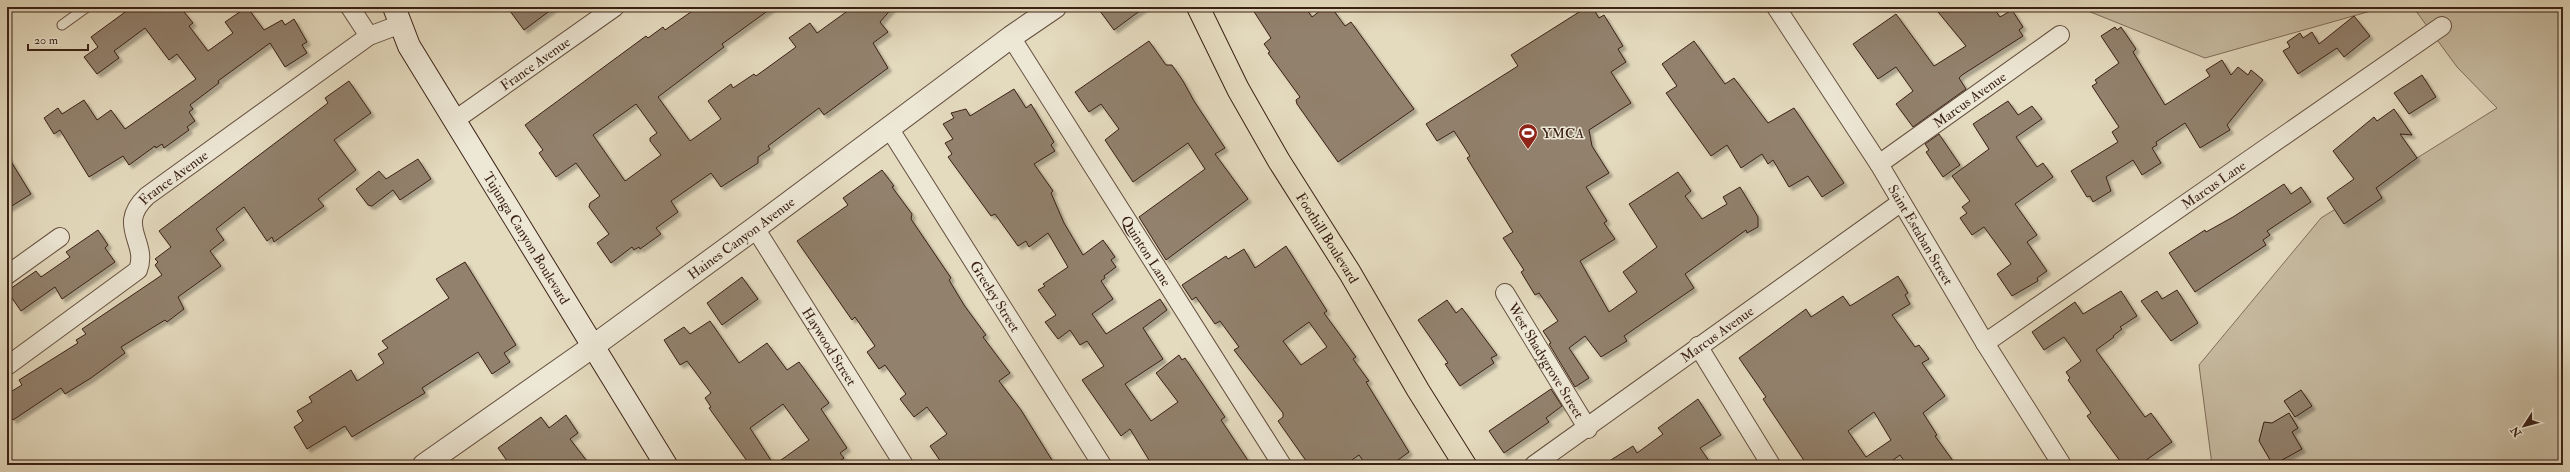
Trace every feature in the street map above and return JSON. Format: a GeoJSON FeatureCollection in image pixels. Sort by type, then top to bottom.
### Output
{"type":"FeatureCollection","features":[{"type":"Feature","properties":{"kind":"main road","name":"Foothill Boulevard"},"geometry":{"type":"LineString","coordinates":[[1198,7],[1238,89],[1279,161],[1350,273],[1418,390],[1465,465]]}},
{"type":"Feature","properties":{"kind":"street"},"geometry":{"type":"LineString","coordinates":[[350,7],[369,36]]}},
{"type":"Feature","properties":{"kind":"street","name":"France Avenue"},"geometry":{"type":"LineString","coordinates":[[455,120],[615,7]]}},
{"type":"Feature","properties":{"kind":"street","name":"Haines Canyon Avenue"},"geometry":{"type":"LineString","coordinates":[[424,465],[592,347],[755,228],[1011,37],[1055,7]]}},
{"type":"Feature","properties":{"kind":"street","name":"Saint Estaban Street"},"geometry":{"type":"LineString","coordinates":[[1776,7],[1879,164],[1900,203],[1985,343],[2062,465]]}},
{"type":"Feature","properties":{"kind":"street","name":"France Avenue"},"geometry":{"type":"LineString","coordinates":[[7,366],[138,270],[141,262],[133,226],[133,216],[136,209],[147,196],[397,16]]}},
{"type":"Feature","properties":{"kind":"street","name":"Tujunga Canyon Boulevard"},"geometry":{"type":"LineString","coordinates":[[397,16],[409,46],[592,347],[666,465]]}},
{"type":"Feature","properties":{"kind":"street","name":"Marcus Lane"},"geometry":{"type":"LineString","coordinates":[[1985,343],[2442,26]]}},
{"type":"Feature","properties":{"kind":"street","name":"Marcus Avenue"},"geometry":{"type":"LineString","coordinates":[[1879,164],[2060,35]]}},
{"type":"Feature","properties":{"kind":"street","name":"Quinton Lane"},"geometry":{"type":"LineString","coordinates":[[1011,37],[1282,465]]}},
{"type":"Feature","properties":{"kind":"street","name":"Greeley Street"},"geometry":{"type":"LineString","coordinates":[[889,128],[1102,465]]}},
{"type":"Feature","properties":{"kind":"street","name":"Marcus Avenue"},"geometry":{"type":"LineString","coordinates":[[1534,465],[1588,428],[1698,346],[1900,203]]}},
{"type":"Feature","properties":{"kind":"street","name":"Haywood Street"},"geometry":{"type":"LineString","coordinates":[[755,228],[904,465]]}},
{"type":"Feature","properties":{"kind":"street"},"geometry":{"type":"LineString","coordinates":[[7,275],[60,237]]}},
{"type":"Feature","properties":{"kind":"street","name":"West Shadygrove Street"},"geometry":{"type":"LineString","coordinates":[[1505,293],[1588,428]]}},
{"type":"Feature","properties":{"kind":"street"},"geometry":{"type":"LineString","coordinates":[[1698,346],[1771,465]]}},
{"type":"Feature","properties":{"kind":"lane"},"geometry":{"type":"LineString","coordinates":[[62,25],[87,7]]}},
{"type":"Feature","properties":{"kind":"shaded area"},"geometry":{"type":"Polygon","coordinates":[[[2078,7],[2385,7],[2205,58],[2078,7]]]}},
{"type":"Feature","properties":{"kind":"shaded area"},"geometry":{"type":"Polygon","coordinates":[[[2413,7],[2563,7],[2563,465],[2212,465],[2199,365],[2321,218],[2497,108],[2457,67],[2413,7]]]}},
{"type":"Feature","properties":{"kind":"building"},"geometry":{"type":"Polygon","coordinates":[[[132,7],[180,7],[193,23],[189,26],[208,51],[233,33],[225,22],[247,7],[264,30],[282,20],[285,25],[294,19],[307,42],[302,45],[307,53],[285,67],[270,43],[218,81],[219,83],[190,105],[193,109],[189,112],[195,121],[187,127],[189,130],[164,148],[162,144],[156,148],[155,146],[129,165],[123,156],[89,177],[60,130],[54,134],[44,118],[58,108],[62,114],[84,100],[97,120],[111,110],[125,129],[196,79],[177,54],[169,60],[145,28],[114,51],[119,58],[97,74],[84,57],[98,47],[91,37],[132,7]]]}},
{"type":"Feature","properties":{"kind":"building"},"geometry":{"type":"Polygon","coordinates":[[[507,7],[555,7],[524,30],[507,7]]]}},
{"type":"Feature","properties":{"kind":"building"},"geometry":{"type":"Polygon","coordinates":[[[698,7],[773,7],[722,44],[724,47],[658,97],[690,141],[721,119],[708,101],[731,84],[733,88],[754,74],[756,76],[796,47],[789,38],[810,23],[817,33],[853,7],[893,7],[880,22],[888,32],[873,43],[888,68],[824,115],[819,108],[768,146],[770,149],[758,157],[758,163],[721,187],[711,173],[671,201],[678,212],[656,228],[661,234],[640,249],[639,247],[634,250],[632,247],[611,263],[597,243],[609,234],[589,207],[590,203],[600,196],[576,163],[556,177],[539,153],[543,150],[525,125],[646,36],[648,38],[663,27],[665,30],[698,7]],[[636,104],[593,135],[625,181],[661,155],[650,141],[650,138],[657,133],[636,104]]]}},
{"type":"Feature","properties":{"kind":"building"},"geometry":{"type":"Polygon","coordinates":[[[1097,7],[1145,7],[1114,30],[1097,7]]]}},
{"type":"Feature","properties":{"kind":"building"},"geometry":{"type":"Polygon","coordinates":[[[1251,7],[1305,7],[1312,17],[1325,7],[1331,7],[1345,26],[1351,22],[1414,109],[1338,162],[1297,104],[1296,100],[1300,97],[1268,53],[1270,52],[1264,44],[1271,38],[1251,7]]]}},
{"type":"Feature","properties":{"kind":"building","name":"YMCA"},"geometry":{"type":"Polygon","coordinates":[[[1587,7],[1592,7],[1599,18],[1604,15],[1623,46],[1618,49],[1626,62],[1611,72],[1631,103],[1589,130],[1592,146],[1609,173],[1586,187],[1607,221],[1604,223],[1615,239],[1580,261],[1609,312],[1637,292],[1623,272],[1657,247],[1629,204],[1678,172],[1691,191],[1685,196],[1702,219],[1727,204],[1723,197],[1740,187],[1758,217],[1758,227],[1747,233],[1746,230],[1685,274],[1694,288],[1624,336],[1627,341],[1601,357],[1585,336],[1569,348],[1589,378],[1575,387],[1549,344],[1551,343],[1543,331],[1558,321],[1539,293],[1535,295],[1521,272],[1524,270],[1503,238],[1513,232],[1467,158],[1470,156],[1454,131],[1437,141],[1426,124],[1518,66],[1511,55],[1587,7]]]}},
{"type":"Feature","properties":{"kind":"building"},"geometry":{"type":"Polygon","coordinates":[[[1934,7],[1993,7],[2000,17],[2012,10],[2023,27],[2019,30],[2023,36],[1962,75],[1959,78],[1966,89],[1913,127],[1896,104],[1913,91],[1896,67],[1878,79],[1853,44],[1896,14],[1934,66],[1966,46],[1934,7]]]}},
{"type":"Feature","properties":{"kind":"building"},"geometry":{"type":"Polygon","coordinates":[[[2354,16],[2370,36],[2344,57],[2337,48],[2298,74],[2283,51],[2290,47],[2287,42],[2300,33],[2303,38],[2312,32],[2319,44],[2354,16]]]}},
{"type":"Feature","properties":{"kind":"building"},"geometry":{"type":"Polygon","coordinates":[[[2115,27],[2117,30],[2121,27],[2136,49],[2133,52],[2165,105],[2210,76],[2206,70],[2222,60],[2231,75],[2238,67],[2248,75],[2251,70],[2263,80],[2227,125],[2230,130],[2200,148],[2185,123],[2156,142],[2157,145],[2152,148],[2161,163],[2142,175],[2133,160],[2106,177],[2111,191],[2093,202],[2090,196],[2087,197],[2071,171],[2118,142],[2112,132],[2119,127],[2092,86],[2097,83],[2095,80],[2119,63],[2101,36],[2115,27]]]}},
{"type":"Feature","properties":{"kind":"building"},"geometry":{"type":"Polygon","coordinates":[[[1149,41],[1166,65],[1172,65],[1225,148],[1215,154],[1248,199],[1166,260],[1139,217],[1205,169],[1188,143],[1133,182],[1105,140],[1119,129],[1101,104],[1089,112],[1075,92],[1149,41]]]}},
{"type":"Feature","properties":{"kind":"building"},"geometry":{"type":"Polygon","coordinates":[[[1694,41],[1725,84],[1734,78],[1768,123],[1794,108],[1844,183],[1822,197],[1808,176],[1789,187],[1773,160],[1768,164],[1762,154],[1741,168],[1727,145],[1711,156],[1666,93],[1677,86],[1662,64],[1694,41]]]}},
{"type":"Feature","properties":{"kind":"building"},"geometry":{"type":"Polygon","coordinates":[[[2422,75],[2436,97],[2409,114],[2394,93],[2422,75]]]}},
{"type":"Feature","properties":{"kind":"building"},"geometry":{"type":"Polygon","coordinates":[[[349,81],[371,113],[334,140],[356,170],[318,199],[324,206],[274,242],[272,237],[267,241],[244,207],[216,229],[224,240],[210,251],[221,266],[178,297],[184,309],[167,322],[165,320],[121,347],[125,353],[91,378],[65,394],[61,388],[13,420],[7,411],[7,394],[22,385],[19,380],[78,343],[76,340],[86,334],[82,329],[162,275],[155,265],[158,262],[155,259],[171,247],[159,231],[328,103],[325,98],[349,81]]]}},
{"type":"Feature","properties":{"kind":"building"},"geometry":{"type":"Polygon","coordinates":[[[1014,89],[1026,108],[1031,104],[1054,142],[1051,145],[1055,151],[1034,164],[1053,191],[1051,193],[1064,223],[1083,255],[1103,240],[1115,257],[1111,260],[1116,267],[1104,276],[1105,278],[1101,281],[1113,299],[1092,314],[1106,334],[1160,299],[1167,310],[1143,328],[1163,359],[1125,384],[1151,421],[1178,402],[1156,373],[1179,355],[1182,360],[1185,358],[1225,417],[1221,420],[1251,465],[1152,465],[1130,429],[1121,436],[1082,380],[1104,366],[1087,341],[1080,345],[1070,330],[1058,339],[1045,322],[1056,315],[1038,290],[1045,286],[1043,284],[1068,267],[1048,233],[1029,247],[1026,241],[1018,246],[995,214],[991,216],[948,157],[952,154],[945,143],[953,139],[943,124],[954,118],[951,113],[966,109],[970,116],[1014,89]]]}},
{"type":"Feature","properties":{"kind":"building"},"geometry":{"type":"Polygon","coordinates":[[[2008,101],[2018,115],[2032,106],[2042,119],[2016,137],[2037,167],[2043,163],[2053,177],[2015,204],[2037,235],[2027,242],[2047,271],[2037,278],[2038,281],[2012,296],[1997,274],[2011,264],[1984,227],[1972,235],[1960,218],[1967,213],[1962,207],[1970,201],[1952,176],[1989,149],[1973,124],[2008,101]]]}},
{"type":"Feature","properties":{"kind":"building"},"geometry":{"type":"Polygon","coordinates":[[[2394,109],[2412,135],[2400,134],[2417,158],[2376,188],[2382,198],[2344,224],[2327,198],[2354,179],[2333,151],[2374,117],[2377,121],[2394,109]]]}},
{"type":"Feature","properties":{"kind":"building"},"geometry":{"type":"Polygon","coordinates":[[[1939,134],[1960,165],[1943,177],[1926,152],[1929,150],[1925,144],[1939,134]]]}},
{"type":"Feature","properties":{"kind":"building"},"geometry":{"type":"Polygon","coordinates":[[[7,155],[31,194],[7,209],[7,155]]]}},
{"type":"Feature","properties":{"kind":"building"},"geometry":{"type":"Polygon","coordinates":[[[418,159],[431,179],[400,200],[393,190],[372,206],[368,205],[356,189],[379,171],[386,179],[418,159]]]}},
{"type":"Feature","properties":{"kind":"building"},"geometry":{"type":"Polygon","coordinates":[[[882,170],[894,186],[892,187],[912,214],[911,219],[951,278],[949,280],[964,305],[986,335],[983,337],[1010,373],[999,381],[1021,410],[1055,465],[943,465],[930,446],[947,434],[927,407],[914,417],[900,399],[906,394],[885,365],[879,369],[867,352],[875,346],[855,317],[852,320],[797,241],[848,205],[843,198],[882,170]]]}},
{"type":"Feature","properties":{"kind":"building"},"geometry":{"type":"Polygon","coordinates":[[[2284,184],[2291,194],[2301,187],[2311,202],[2267,231],[2270,235],[2263,240],[2266,245],[2195,292],[2169,253],[2205,230],[2206,232],[2233,217],[2284,184]]]}},
{"type":"Feature","properties":{"kind":"building"},"geometry":{"type":"Polygon","coordinates":[[[98,230],[108,245],[105,248],[115,262],[62,299],[55,287],[21,311],[7,291],[36,271],[41,277],[70,257],[66,252],[98,230]]]}},
{"type":"Feature","properties":{"kind":"building"},"geometry":{"type":"Polygon","coordinates":[[[1286,246],[1327,311],[1324,313],[1356,357],[1353,359],[1369,381],[1366,382],[1409,452],[1391,465],[1366,465],[1359,455],[1345,465],[1309,465],[1278,421],[1283,417],[1283,413],[1234,350],[1239,347],[1220,321],[1215,324],[1196,297],[1192,300],[1182,285],[1226,256],[1228,259],[1244,249],[1255,268],[1286,246]],[[1309,322],[1283,341],[1301,365],[1327,347],[1309,322]]]}},
{"type":"Feature","properties":{"kind":"building"},"geometry":{"type":"Polygon","coordinates":[[[465,262],[516,345],[504,353],[510,362],[492,374],[478,352],[422,388],[425,393],[352,437],[345,426],[307,449],[294,427],[303,421],[297,411],[312,402],[309,397],[351,370],[357,381],[384,363],[378,354],[388,348],[382,341],[449,298],[436,279],[465,262]]]}},
{"type":"Feature","properties":{"kind":"building"},"geometry":{"type":"Polygon","coordinates":[[[1898,276],[1908,293],[1905,295],[1910,304],[1892,315],[1915,347],[1919,345],[1929,359],[1922,363],[1945,396],[1923,413],[1937,435],[1935,436],[1956,465],[1907,465],[1900,455],[1886,465],[1807,465],[1763,399],[1766,397],[1739,358],[1806,309],[1811,317],[1843,296],[1850,306],[1898,276]],[[1874,412],[1848,431],[1866,457],[1891,440],[1874,412]]]}},
{"type":"Feature","properties":{"kind":"building"},"geometry":{"type":"Polygon","coordinates":[[[742,277],[758,299],[722,325],[707,303],[742,277]]]}},
{"type":"Feature","properties":{"kind":"building"},"geometry":{"type":"Polygon","coordinates":[[[2177,290],[2198,323],[2171,341],[2141,301],[2157,291],[2162,299],[2177,290]]]}},
{"type":"Feature","properties":{"kind":"building"},"geometry":{"type":"Polygon","coordinates":[[[2121,291],[2137,316],[2120,327],[2122,329],[2113,336],[2114,337],[2096,350],[2145,417],[2151,413],[2172,442],[2139,465],[2123,465],[2087,416],[2091,413],[2068,380],[2070,378],[2066,372],[2081,361],[2064,337],[2044,350],[2032,332],[2075,302],[2083,314],[2121,291]]]}},
{"type":"Feature","properties":{"kind":"building"},"geometry":{"type":"Polygon","coordinates":[[[1447,300],[1456,313],[1462,308],[1497,355],[1491,358],[1494,363],[1460,386],[1445,364],[1448,363],[1418,320],[1447,300]]]}},
{"type":"Feature","properties":{"kind":"building"},"geometry":{"type":"Polygon","coordinates":[[[710,321],[739,363],[767,343],[787,370],[799,362],[829,403],[821,409],[847,448],[840,453],[844,458],[834,465],[774,465],[750,465],[709,408],[711,407],[705,398],[711,393],[687,361],[680,365],[664,340],[684,327],[690,334],[710,321]],[[783,404],[750,428],[774,465],[809,440],[783,404]]]}},
{"type":"Feature","properties":{"kind":"building"},"geometry":{"type":"Polygon","coordinates":[[[1551,389],[1562,406],[1546,418],[1549,422],[1504,453],[1489,431],[1551,389]]]}},
{"type":"Feature","properties":{"kind":"building"},"geometry":{"type":"Polygon","coordinates":[[[2301,390],[2312,406],[2295,417],[2284,401],[2301,390]]]}},
{"type":"Feature","properties":{"kind":"building"},"geometry":{"type":"Polygon","coordinates":[[[1698,399],[1721,435],[1700,448],[1712,465],[1603,465],[1633,446],[1637,453],[1663,434],[1658,428],[1698,399]]]}},
{"type":"Feature","properties":{"kind":"building"},"geometry":{"type":"Polygon","coordinates":[[[2289,413],[2298,428],[2292,432],[2302,449],[2273,465],[2259,441],[2264,422],[2272,423],[2289,413]]]}},
{"type":"Feature","properties":{"kind":"building"},"geometry":{"type":"Polygon","coordinates":[[[566,415],[578,433],[570,439],[590,465],[510,465],[498,448],[541,417],[549,428],[566,415]]]}},
{"type":"Feature","properties":{"kind":"place","name":"YMCA"},"geometry":{"type":"Point","coordinates":[1528,150]}}]}
